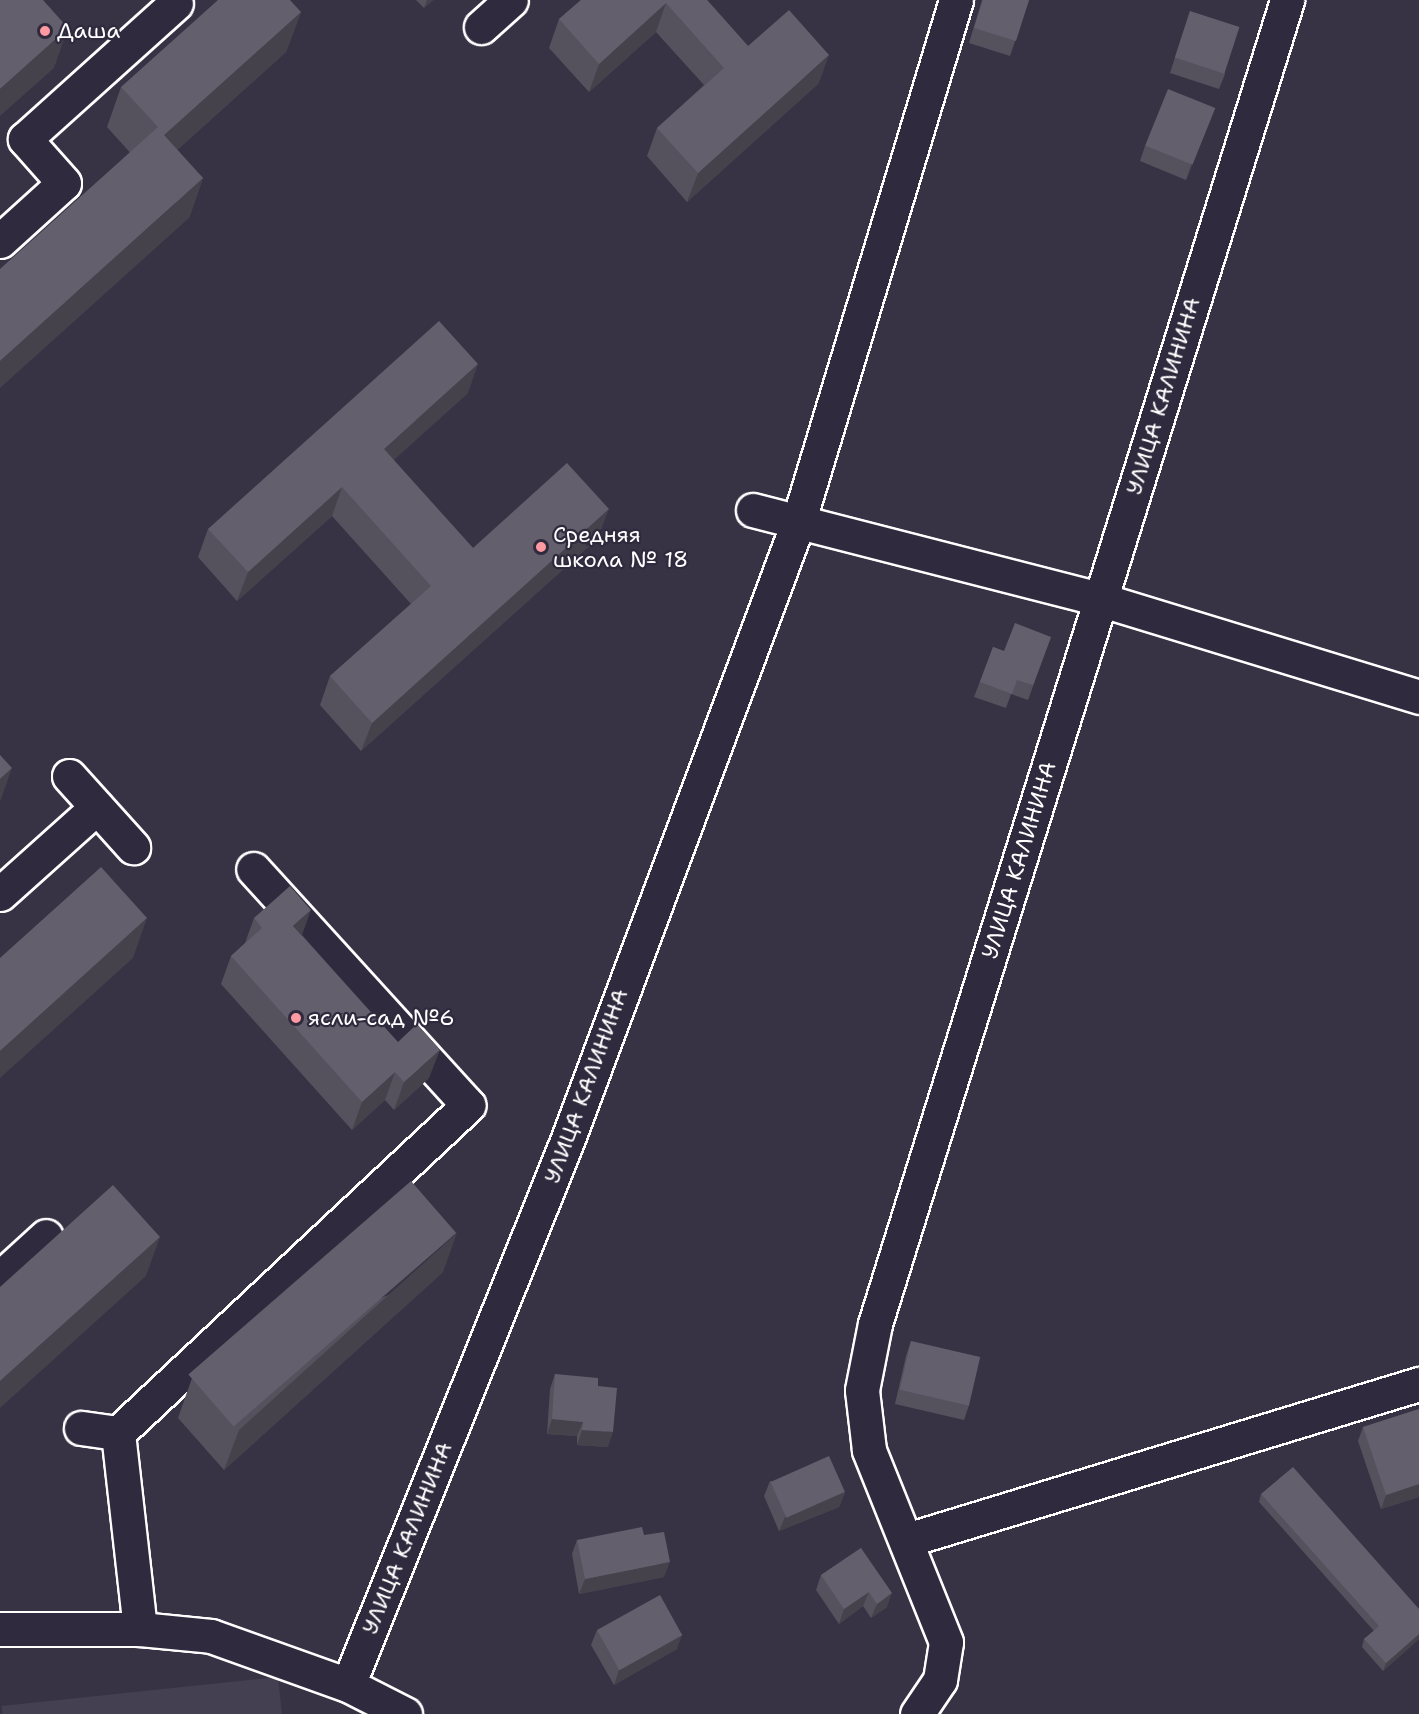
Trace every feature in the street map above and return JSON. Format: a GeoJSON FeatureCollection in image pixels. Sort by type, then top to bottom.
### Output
{"type":"FeatureCollection","features":[{"type":"Feature","properties":{"kind":"street"},"geometry":{"type":"LineString","coordinates":[[481,27],[511,0]]}},
{"type":"Feature","properties":{"kind":"street","name":"УЛИЦА КАЛИНИНА"},"geometry":{"type":"LineString","coordinates":[[348,1685],[569,1136],[798,523],[956,0]]}},
{"type":"Feature","properties":{"kind":"street","name":"УЛИЦА КАЛИНИНА"},"geometry":{"type":"LineString","coordinates":[[917,1714],[940,1680],[946,1642],[869,1450],[862,1390],[875,1324],[1287,0]]}},
{"type":"Feature","properties":{"kind":"street"},"geometry":{"type":"LineString","coordinates":[[0,241],[64,183],[25,139],[177,3]]}},
{"type":"Feature","properties":{"kind":"street"},"geometry":{"type":"LineString","coordinates":[[753,510],[1100,599],[1419,697]]}},
{"type":"Feature","properties":{"kind":"street"},"geometry":{"type":"LineString","coordinates":[[69,776],[133,847]]}},
{"type":"Feature","properties":{"kind":"street"},"geometry":{"type":"LineString","coordinates":[[0,894],[97,807]]}},
{"type":"Feature","properties":{"kind":"street"},"geometry":{"type":"LineString","coordinates":[[118,1433],[468,1105],[253,869]]}},
{"type":"Feature","properties":{"kind":"street"},"geometry":{"type":"LineString","coordinates":[[0,1278],[46,1236]]}},
{"type":"Feature","properties":{"kind":"street"},"geometry":{"type":"LineString","coordinates":[[907,1540],[1419,1384]]}},
{"type":"Feature","properties":{"kind":"street"},"geometry":{"type":"LineString","coordinates":[[81,1428],[118,1433]]}},
{"type":"Feature","properties":{"kind":"street"},"geometry":{"type":"LineString","coordinates":[[118,1433],[140,1629]]}},
{"type":"Feature","properties":{"kind":"street"},"geometry":{"type":"LineString","coordinates":[[0,1629],[140,1629],[211,1636],[348,1685],[405,1714]]}},
{"type":"Feature","properties":{"kind":"shaded area"},"geometry":{"type":"Polygon","coordinates":[[[278,1677],[282,1714],[2,1714],[2,1706],[278,1677]]]}},
{"type":"Feature","properties":{"kind":"building"},"geometry":{"type":"Polygon","coordinates":[[[0,0],[43,0],[68,28],[0,89],[0,0]]]}},
{"type":"Feature","properties":{"kind":"building"},"geometry":{"type":"Polygon","coordinates":[[[218,0],[290,0],[301,12],[164,135],[203,178],[0,361],[0,269],[158,127],[121,87],[218,0]]]}},
{"type":"Feature","properties":{"kind":"building"},"geometry":{"type":"Polygon","coordinates":[[[581,0],[707,0],[748,46],[789,10],[829,55],[698,173],[657,128],[724,68],[666,3],[599,64],[559,19],[581,0]]]}},
{"type":"Feature","properties":{"kind":"building"},"geometry":{"type":"Polygon","coordinates":[[[983,0],[1029,0],[1016,41],[974,28],[983,0]]]}},
{"type":"Feature","properties":{"kind":"building"},"geometry":{"type":"Polygon","coordinates":[[[1190,11],[1239,27],[1224,74],[1175,58],[1190,11]]]}},
{"type":"Feature","properties":{"kind":"building"},"geometry":{"type":"Polygon","coordinates":[[[1168,89],[1215,108],[1192,165],[1145,146],[1168,89]]]}},
{"type":"Feature","properties":{"kind":"building","name":"Средняя школа № 18"},"geometry":{"type":"Polygon","coordinates":[[[439,321],[478,364],[384,449],[473,548],[567,463],[609,509],[372,723],[330,676],[431,586],[342,487],[248,572],[208,529],[439,321]]]}},
{"type":"Feature","properties":{"kind":"building"},"geometry":{"type":"Polygon","coordinates":[[[1015,623],[1051,637],[1033,685],[1017,680],[1012,694],[980,682],[993,647],[1004,651],[1015,623]]]}},
{"type":"Feature","properties":{"kind":"building"},"geometry":{"type":"Polygon","coordinates":[[[0,755],[12,768],[0,779],[0,755]]]}},
{"type":"Feature","properties":{"kind":"building"},"geometry":{"type":"Polygon","coordinates":[[[101,867],[147,918],[0,1051],[0,958],[101,867]]]}},
{"type":"Feature","properties":{"kind":"building"},"geometry":{"type":"Polygon","coordinates":[[[290,886],[311,910],[293,926],[398,1042],[417,1024],[440,1050],[404,1082],[395,1072],[362,1102],[231,956],[262,928],[254,918],[290,886]]]}},
{"type":"Feature","properties":{"kind":"building"},"geometry":{"type":"Polygon","coordinates":[[[411,1181],[456,1233],[234,1427],[188,1375],[411,1181]]]}},
{"type":"Feature","properties":{"kind":"building"},"geometry":{"type":"Polygon","coordinates":[[[113,1185],[160,1237],[0,1381],[0,1287],[113,1185]]]}},
{"type":"Feature","properties":{"kind":"building"},"geometry":{"type":"Polygon","coordinates":[[[911,1341],[980,1357],[969,1406],[900,1390],[911,1341]]]}},
{"type":"Feature","properties":{"kind":"building"},"geometry":{"type":"Polygon","coordinates":[[[555,1374],[598,1378],[598,1386],[617,1388],[613,1432],[582,1430],[583,1422],[552,1419],[555,1374]]]}},
{"type":"Feature","properties":{"kind":"building"},"geometry":{"type":"Polygon","coordinates":[[[1419,1409],[1419,1484],[1386,1495],[1363,1427],[1419,1409]]]}},
{"type":"Feature","properties":{"kind":"building"},"geometry":{"type":"Polygon","coordinates":[[[829,1456],[845,1492],[786,1518],[771,1482],[829,1456]]]}},
{"type":"Feature","properties":{"kind":"building"},"geometry":{"type":"Polygon","coordinates":[[[1293,1467],[1419,1609],[1419,1634],[1386,1663],[1364,1639],[1379,1626],[1261,1494],[1293,1467]]]}},
{"type":"Feature","properties":{"kind":"building"},"geometry":{"type":"Polygon","coordinates":[[[642,1527],[644,1535],[664,1532],[670,1562],[585,1579],[577,1540],[642,1527]]]}},
{"type":"Feature","properties":{"kind":"building"},"geometry":{"type":"Polygon","coordinates":[[[861,1548],[892,1593],[877,1604],[869,1592],[844,1609],[821,1575],[861,1548]]]}},
{"type":"Feature","properties":{"kind":"building"},"geometry":{"type":"Polygon","coordinates":[[[660,1595],[682,1635],[619,1670],[597,1630],[660,1595]]]}},
{"type":"Feature","properties":{"kind":"place","name":"Даша"},"geometry":{"type":"Point","coordinates":[45,31]}},
{"type":"Feature","properties":{"kind":"place","name":"Средняя школа № 18"},"geometry":{"type":"Point","coordinates":[541,547]}},
{"type":"Feature","properties":{"kind":"place","name":"ясли-сад №6"},"geometry":{"type":"Point","coordinates":[296,1018]}}]}
